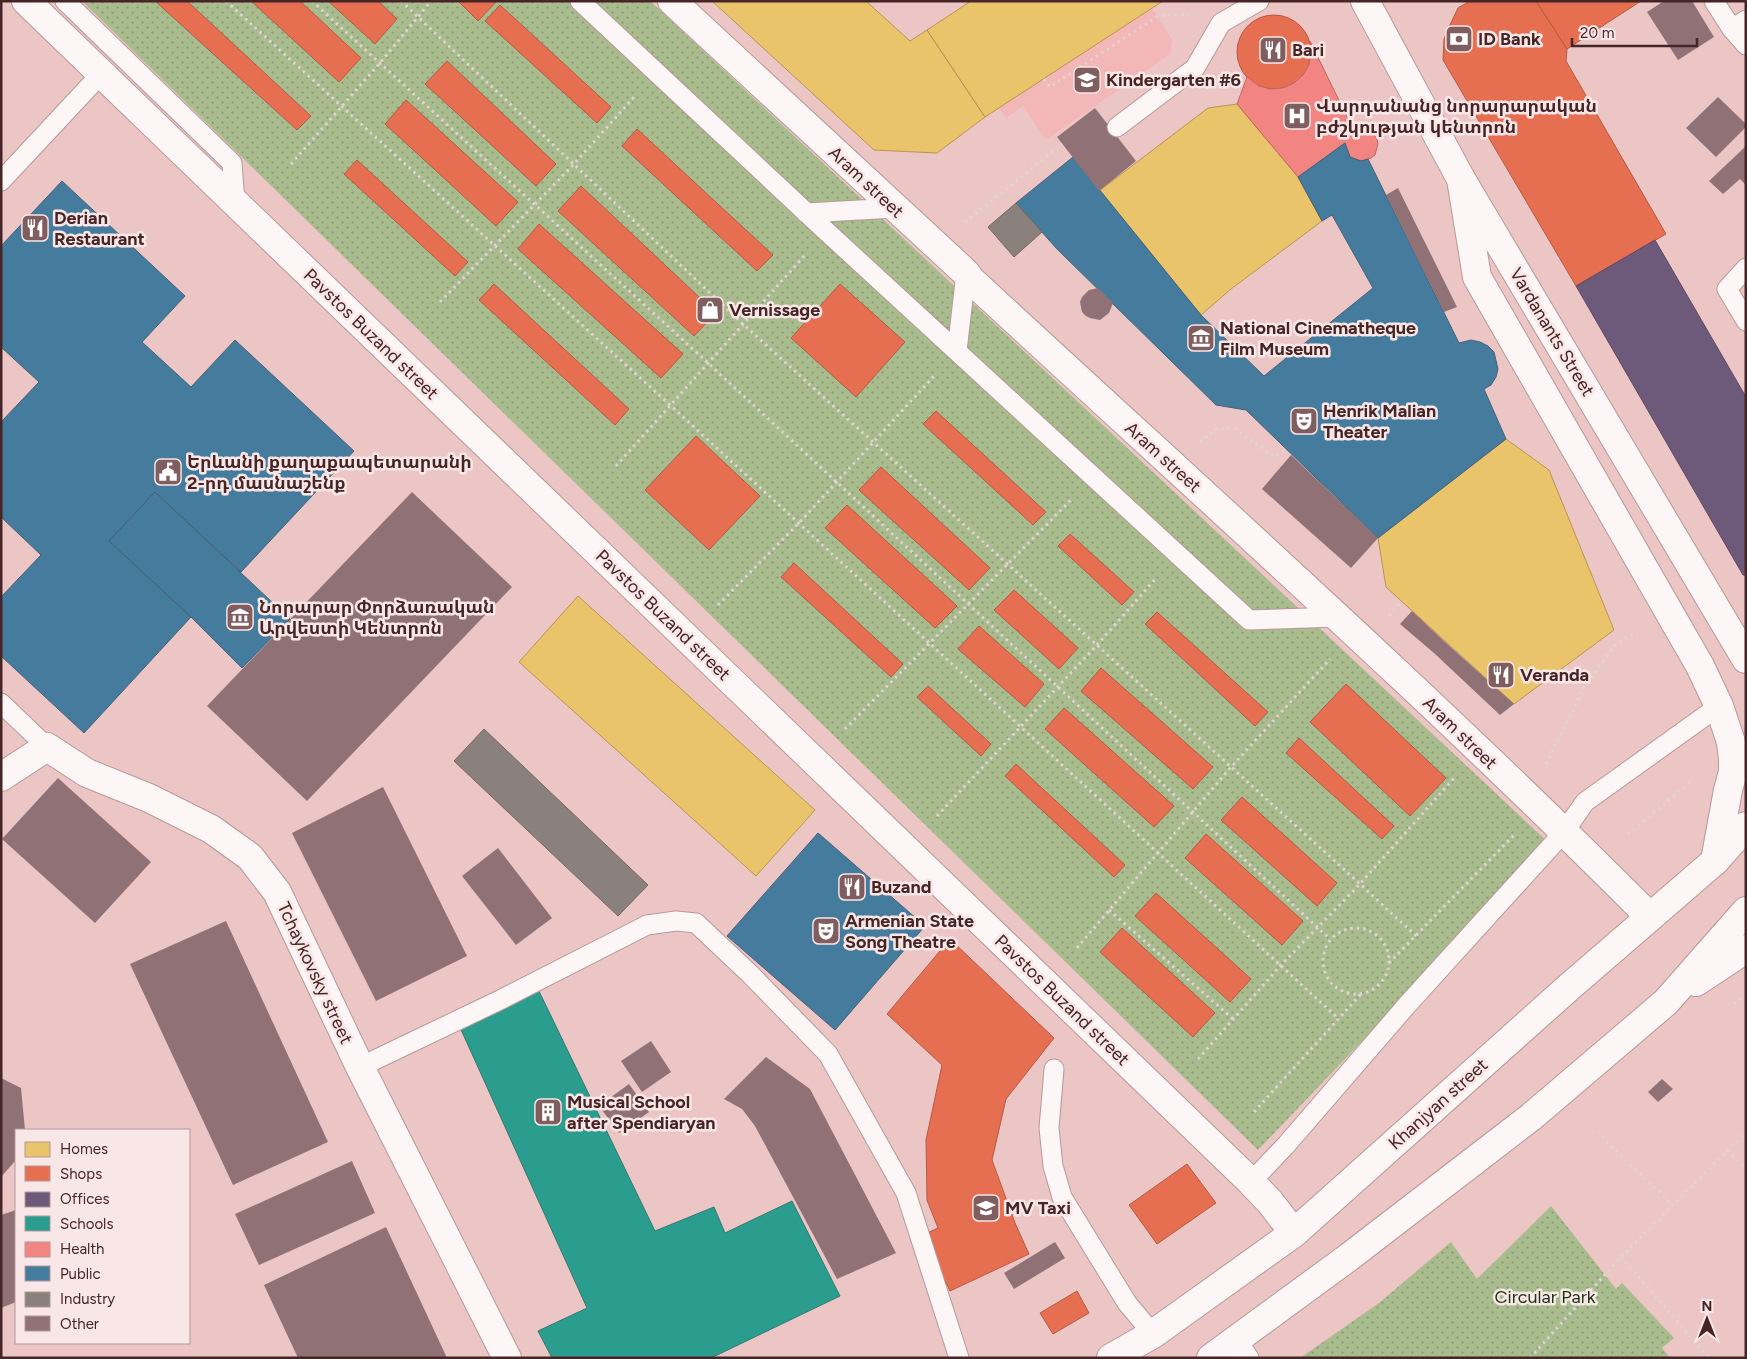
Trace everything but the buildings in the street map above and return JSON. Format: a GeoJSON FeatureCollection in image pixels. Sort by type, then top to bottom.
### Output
{"type":"FeatureCollection","features":[{"type":"Feature","properties":{"kind":"street","name":"Pavstos Buzand street"},"geometry":{"type":"LineString","coordinates":[[26,1],[1251,1182],[1270,1202],[1294,1233]]}},
{"type":"Feature","properties":{"kind":"street","name":"Aram street"},"geometry":{"type":"LineString","coordinates":[[672,1],[966,273],[970,279],[1346,625],[1564,832],[1650,917]]}},
{"type":"Feature","properties":{"kind":"street","name":"Vardanants Street"},"geometry":{"type":"LineString","coordinates":[[1365,1],[1461,180],[1746,659]]}},
{"type":"Feature","properties":{"kind":"street"},"geometry":{"type":"LineString","coordinates":[[1461,180],[1477,277],[1700,666],[1719,706],[1731,742],[1733,772],[1715,861]]}},
{"type":"Feature","properties":{"kind":"street"},"geometry":{"type":"LineString","coordinates":[[1,777],[47,746]]}},
{"type":"Feature","properties":{"kind":"street","name":"Tchaykovsky street"},"geometry":{"type":"LineString","coordinates":[[47,746],[87,773],[150,798],[212,829],[250,857],[277,892],[360,1067],[507,1358]]}},
{"type":"Feature","properties":{"kind":"street","name":"Khanjyan street"},"geometry":{"type":"LineString","coordinates":[[1110,1358],[1153,1334],[1294,1233],[1560,994],[1715,861],[1746,826]]}},
{"type":"Feature","properties":{"kind":"street"},"geometry":{"type":"LineString","coordinates":[[1666,1002],[1746,911]]}},
{"type":"Feature","properties":{"kind":"street"},"geometry":{"type":"LineString","coordinates":[[1211,1358],[1243,1348],[1357,1251],[1531,1117],[1666,1002],[1746,949]]}},
{"type":"Feature","properties":{"kind":"lane"},"geometry":{"type":"LineString","coordinates":[[65,1],[232,163],[235,202]]}},
{"type":"Feature","properties":{"kind":"lane"},"geometry":{"type":"LineString","coordinates":[[580,1],[806,213],[1249,620],[1346,625]]}},
{"type":"Feature","properties":{"kind":"lane"},"geometry":{"type":"LineString","coordinates":[[1117,127],[1195,68],[1221,23],[1259,1]]}},
{"type":"Feature","properties":{"kind":"lane"},"geometry":{"type":"LineString","coordinates":[[1714,1],[1739,24],[1746,45]]}},
{"type":"Feature","properties":{"kind":"lane"},"geometry":{"type":"LineString","coordinates":[[1,180],[101,74]]}},
{"type":"Feature","properties":{"kind":"lane"},"geometry":{"type":"LineString","coordinates":[[806,213],[895,208]]}},
{"type":"Feature","properties":{"kind":"lane"},"geometry":{"type":"LineString","coordinates":[[1746,268],[1727,289],[1746,321]]}},
{"type":"Feature","properties":{"kind":"lane"},"geometry":{"type":"LineString","coordinates":[[957,351],[966,273]]}},
{"type":"Feature","properties":{"kind":"lane","name":"Tchaykovsky street"},"geometry":{"type":"LineString","coordinates":[[1,703],[47,746]]}},
{"type":"Feature","properties":{"kind":"lane"},"geometry":{"type":"LineString","coordinates":[[1251,1182],[1288,1144],[1407,1005],[1564,832],[1585,802],[1719,706]]}},
{"type":"Feature","properties":{"kind":"lane"},"geometry":{"type":"LineString","coordinates":[[360,1067],[500,1000],[647,925],[676,921],[696,923],[750,974],[828,1054],[906,1193],[959,1358]]}},
{"type":"Feature","properties":{"kind":"lane"},"geometry":{"type":"LineString","coordinates":[[1054,1069],[1048,1128],[1053,1166],[1062,1197],[1127,1303],[1153,1334]]}},
{"type":"Feature","properties":{"kind":"path"},"geometry":{"type":"LineString","coordinates":[[226,1],[1021,726],[1339,1019]]}},
{"type":"Feature","properties":{"kind":"path"},"geometry":{"type":"LineString","coordinates":[[312,1],[708,363],[1330,939]]}},
{"type":"Feature","properties":{"kind":"path"},"geometry":{"type":"LineString","coordinates":[[401,1],[743,324],[1416,936]]}},
{"type":"Feature","properties":{"kind":"path"},"geometry":{"type":"LineString","coordinates":[[292,164],[341,106],[380,64],[430,1]]}},
{"type":"Feature","properties":{"kind":"path"},"geometry":{"type":"LineString","coordinates":[[1044,79],[1050,87],[1158,16],[1196,13]]}},
{"type":"Feature","properties":{"kind":"path"},"geometry":{"type":"LineString","coordinates":[[440,302],[574,164],[657,72]]}},
{"type":"Feature","properties":{"kind":"path"},"geometry":{"type":"LineString","coordinates":[[965,222],[1062,144]]}},
{"type":"Feature","properties":{"kind":"path"},"geometry":{"type":"LineString","coordinates":[[616,466],[826,231]]}},
{"type":"Feature","properties":{"kind":"path"},"geometry":{"type":"LineString","coordinates":[[718,605],[799,523],[957,351]]}},
{"type":"Feature","properties":{"kind":"path"},"geometry":{"type":"LineString","coordinates":[[1200,443],[1215,429],[1236,429],[1274,457],[1286,450]]}},
{"type":"Feature","properties":{"kind":"path"},"geometry":{"type":"LineString","coordinates":[[845,729],[1094,476]]}},
{"type":"Feature","properties":{"kind":"path"},"geometry":{"type":"LineString","coordinates":[[937,816],[1097,645],[1177,554]]}},
{"type":"Feature","properties":{"kind":"path"},"geometry":{"type":"LineString","coordinates":[[1388,619],[1401,601]]}},
{"type":"Feature","properties":{"kind":"path"},"geometry":{"type":"LineString","coordinates":[[1077,948],[1231,767],[1346,625]]}},
{"type":"Feature","properties":{"kind":"path"},"geometry":{"type":"LineString","coordinates":[[1389,963],[1539,809],[1544,767],[1584,688],[1614,646],[1637,632]]}},
{"type":"Feature","properties":{"kind":"path"},"geometry":{"type":"LineString","coordinates":[[1566,666],[1584,688]]}},
{"type":"Feature","properties":{"kind":"path"},"geometry":{"type":"LineString","coordinates":[[1198,1059],[1281,965],[1360,884],[1478,750]]}},
{"type":"Feature","properties":{"kind":"path"},"geometry":{"type":"LineString","coordinates":[[1628,834],[1693,780]]}},
{"type":"Feature","properties":{"kind":"path"},"geometry":{"type":"LineString","coordinates":[[1109,910],[1233,1019]]}},
{"type":"Feature","properties":{"kind":"path"},"geometry":{"type":"LineString","coordinates":[[1357,928],[1368,930],[1377,935],[1384,943],[1389,953],[1389,963],[1387,974],[1373,990],[1362,994],[1350,994],[1340,990],[1331,983],[1325,973],[1324,951],[1330,939],[1337,934],[1357,928]]}},
{"type":"Feature","properties":{"kind":"path"},"geometry":{"type":"LineString","coordinates":[[1254,1112],[1362,994]]}},
{"type":"Feature","properties":{"kind":"path"},"geometry":{"type":"LineString","coordinates":[[1734,1004],[1746,995]]}},
{"type":"Feature","properties":{"kind":"path"},"geometry":{"type":"LineString","coordinates":[[1599,1131],[1610,1145],[1673,1205]]}},
{"type":"Feature","properties":{"kind":"path"},"geometry":{"type":"LineString","coordinates":[[1530,1358],[1621,1257],[1746,1132]]}},
{"type":"Feature","properties":{"kind":"path"},"geometry":{"type":"LineString","coordinates":[[1728,1150],[1746,1168]]}},
{"type":"Feature","properties":{"kind":"path"},"geometry":{"type":"LineString","coordinates":[[1621,1257],[1709,1358]]}},
{"type":"Feature","properties":{"kind":"shaded area","name":"Kindergarten #6"},"geometry":{"type":"Polygon","coordinates":[[[1152,8],[1172,40],[1170,54],[1046,140],[1023,106],[1006,118],[999,108],[1152,8]]]}},
{"type":"Feature","properties":{"kind":"green space","name":"Vernissage"},"geometry":{"type":"Polygon","coordinates":[[[82,1],[650,1],[1550,844],[1258,1150],[82,1]]]}},
{"type":"Feature","properties":{"kind":"green space","name":"Circular Park"},"geometry":{"type":"Polygon","coordinates":[[[1551,1206],[1616,1289],[1622,1283],[1674,1338],[1662,1348],[1670,1358],[1300,1358],[1379,1303],[1451,1242],[1477,1279],[1551,1206]]]}},
{"type":"Feature","properties":{"kind":"place","name":"ID Bank"},"geometry":{"type":"Point","coordinates":[1459,39]}},
{"type":"Feature","properties":{"kind":"place","name":"Bari"},"geometry":{"type":"Point","coordinates":[1273,50]}},
{"type":"Feature","properties":{"kind":"place","name":"Kindergarten #6"},"geometry":{"type":"Point","coordinates":[1087,80]}},
{"type":"Feature","properties":{"kind":"place","name":"Վարդանանց նորարարական բժշկության կենտրոն"},"geometry":{"type":"Point","coordinates":[1297,116]}},
{"type":"Feature","properties":{"kind":"place","name":"Derian Restaurant"},"geometry":{"type":"Point","coordinates":[35,228]}},
{"type":"Feature","properties":{"kind":"place","name":"Vernissage"},"geometry":{"type":"Point","coordinates":[710,310]}},
{"type":"Feature","properties":{"kind":"place","name":"National Cinematheque Film Museum"},"geometry":{"type":"Point","coordinates":[1201,338]}},
{"type":"Feature","properties":{"kind":"place","name":"Henrik Malian Theater"},"geometry":{"type":"Point","coordinates":[1304,421]}},
{"type":"Feature","properties":{"kind":"place","name":"Երևանի քաղաքապետարանի 2-րդ մասնաշենք"},"geometry":{"type":"Point","coordinates":[168,472]}},
{"type":"Feature","properties":{"kind":"place","name":"Նորարար Փորձառական Արվեստի Կենտրոն"},"geometry":{"type":"Point","coordinates":[240,617]}},
{"type":"Feature","properties":{"kind":"place","name":"Veranda"},"geometry":{"type":"Point","coordinates":[1501,675]}},
{"type":"Feature","properties":{"kind":"place","name":"Buzand"},"geometry":{"type":"Point","coordinates":[852,887]}},
{"type":"Feature","properties":{"kind":"place","name":"Armenian State Song Theatre"},"geometry":{"type":"Point","coordinates":[826,931]}},
{"type":"Feature","properties":{"kind":"place","name":"Musical School after Spendiaryan"},"geometry":{"type":"Point","coordinates":[548,1112]}},
{"type":"Feature","properties":{"kind":"place","name":"MV Taxi"},"geometry":{"type":"Point","coordinates":[986,1208]}}]}
